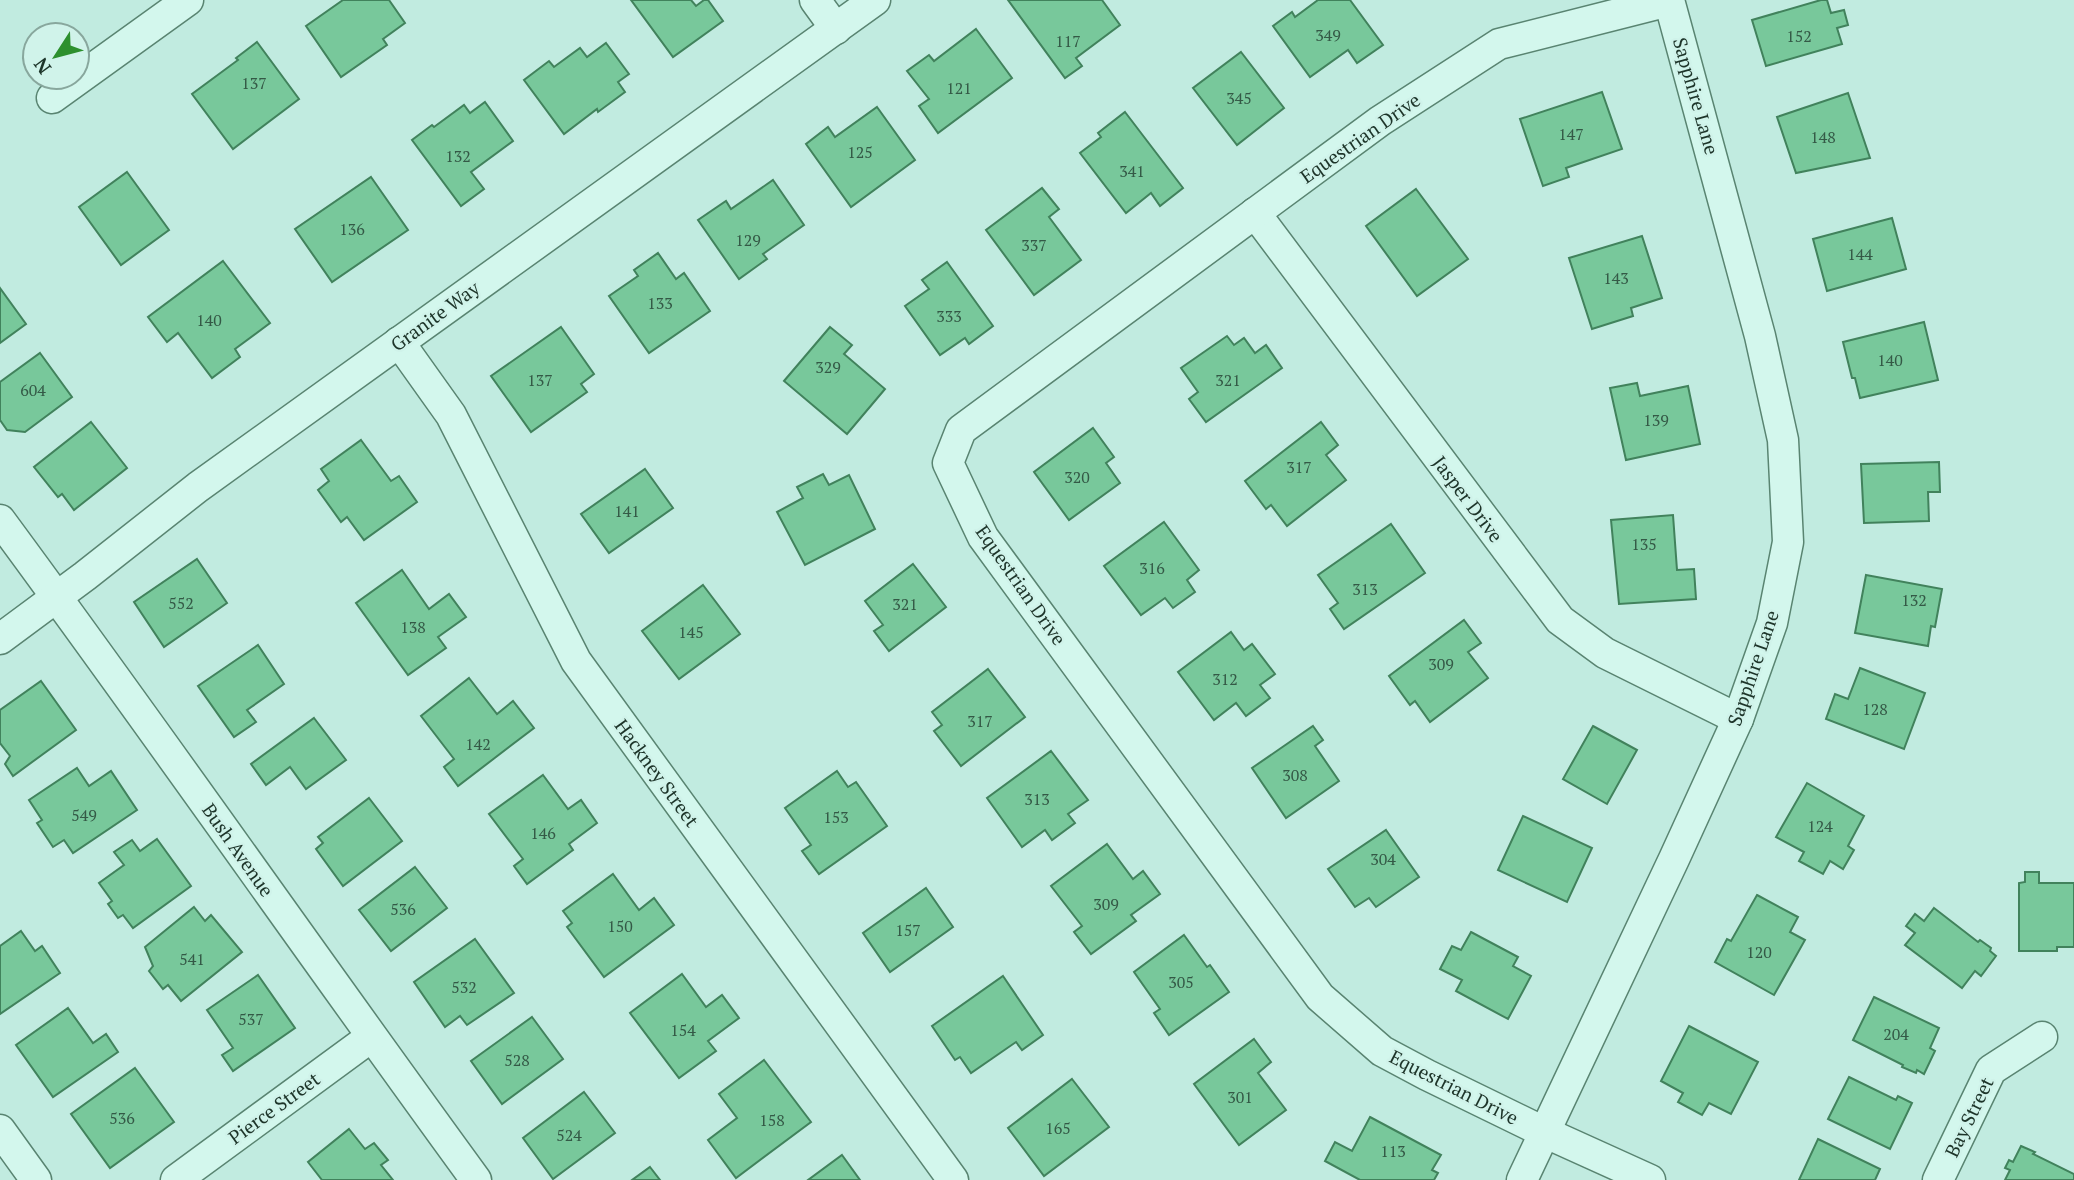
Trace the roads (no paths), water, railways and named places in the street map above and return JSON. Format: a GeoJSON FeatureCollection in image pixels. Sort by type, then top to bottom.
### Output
{"type":"FeatureCollection","features":[{"type":"Feature","properties":{"kind":"street"},"geometry":{"type":"LineString","coordinates":[[52,98],[188,0]]}},
{"type":"Feature","properties":{"kind":"street"},"geometry":{"type":"LineString","coordinates":[[815,0],[836,29]]}},
{"type":"Feature","properties":{"kind":"street","name":"Granite Way"},"geometry":{"type":"LineString","coordinates":[[0,639],[198,487],[875,0]]}},
{"type":"Feature","properties":{"kind":"street","name":"Equestrian Drive"},"geometry":{"type":"LineString","coordinates":[[1650,1180],[1427,1076],[1382,1051],[1320,997],[984,537],[948,463],[961,430],[1380,121],[1499,44],[1669,0]]}},
{"type":"Feature","properties":{"kind":"street","name":"Sapphire Lane"},"geometry":{"type":"LineString","coordinates":[[1522,1180],[1738,719],[1772,623],[1788,542],[1783,440],[1751,298],[1669,0]]}},
{"type":"Feature","properties":{"kind":"street","name":"Jasper Drive"},"geometry":{"type":"LineString","coordinates":[[1255,213],[1560,620],[1605,653],[1738,719]]}},
{"type":"Feature","properties":{"kind":"street","name":"Hackney Street"},"geometry":{"type":"LineString","coordinates":[[399,342],[451,415],[576,661],[953,1180]]}},
{"type":"Feature","properties":{"kind":"street","name":"Bush Avenue"},"geometry":{"type":"LineString","coordinates":[[0,520],[476,1180]]}},
{"type":"Feature","properties":{"kind":"street","name":"Pierce Street"},"geometry":{"type":"LineString","coordinates":[[176,1180],[371,1037]]}},
{"type":"Feature","properties":{"kind":"street","name":"Bay Street"},"geometry":{"type":"LineString","coordinates":[[1938,1180],[1991,1070],[2042,1037]]}},
{"type":"Feature","properties":{"kind":"street"},"geometry":{"type":"LineString","coordinates":[[0,1130],[36,1180]]}}]}
